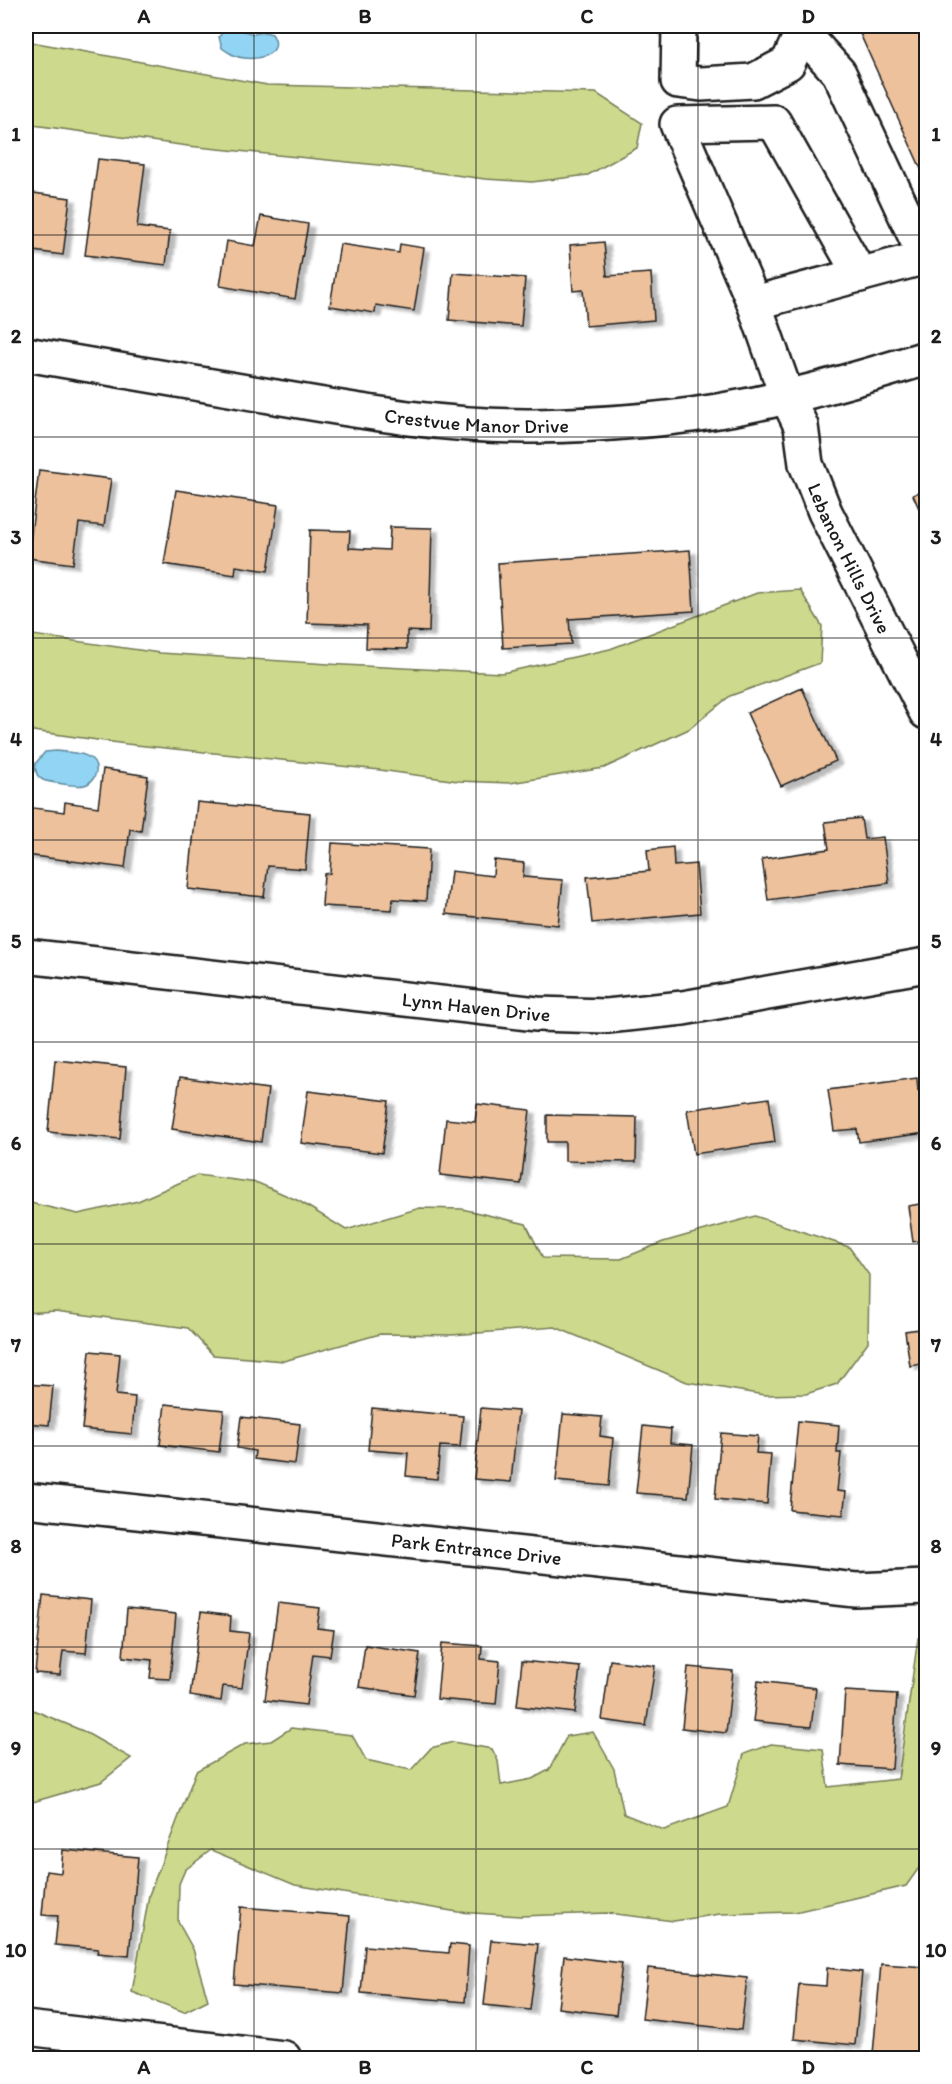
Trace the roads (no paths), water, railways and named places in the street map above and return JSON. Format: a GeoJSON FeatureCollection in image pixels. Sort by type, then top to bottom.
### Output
{"type":"FeatureCollection","features":[{"type":"Feature","properties":{"kind":"street"},"geometry":{"type":"LineString","coordinates":[[679,26],[677,124],[774,122],[860,275]]}},
{"type":"Feature","properties":{"kind":"street"},"geometry":{"type":"LineString","coordinates":[[678,81],[701,84],[753,81],[788,63],[801,29],[839,73],[926,257],[754,303]]}},
{"type":"Feature","properties":{"kind":"street","name":"Lebanon Hills Drive"},"geometry":{"type":"LineString","coordinates":[[677,124],[754,303],[786,397],[801,426],[806,464],[825,512],[927,712]]}},
{"type":"Feature","properties":{"kind":"street","name":"Crestvue Manor Drive"},"geometry":{"type":"LineString","coordinates":[[26,354],[381,416],[533,426],[605,423],[680,416],[739,407],[867,376],[927,358]]}},
{"type":"Feature","properties":{"kind":"street","name":"Lynn Haven Drive"},"geometry":{"type":"LineString","coordinates":[[26,956],[537,1014],[607,1016],[683,1008],[927,965]]}},
{"type":"Feature","properties":{"kind":"street","name":"Park Entrance Drive"},"geometry":{"type":"LineString","coordinates":[[26,1500],[856,1590],[927,1587]]}},
{"type":"Feature","properties":{"kind":"street"},"geometry":{"type":"LineString","coordinates":[[26,2028],[125,2048],[284,2058]]}},
{"type":"Feature","properties":{"kind":"water"},"geometry":{"type":"Polygon","coordinates":[[[230,27],[254,34],[265,32],[272,34],[275,46],[269,54],[257,58],[235,56],[222,48],[219,37],[230,27]]]}},
{"type":"Feature","properties":{"kind":"water"},"geometry":{"type":"Polygon","coordinates":[[[45,752],[82,754],[93,760],[96,772],[93,778],[81,785],[41,779],[36,773],[35,764],[45,752]]]}}]}
